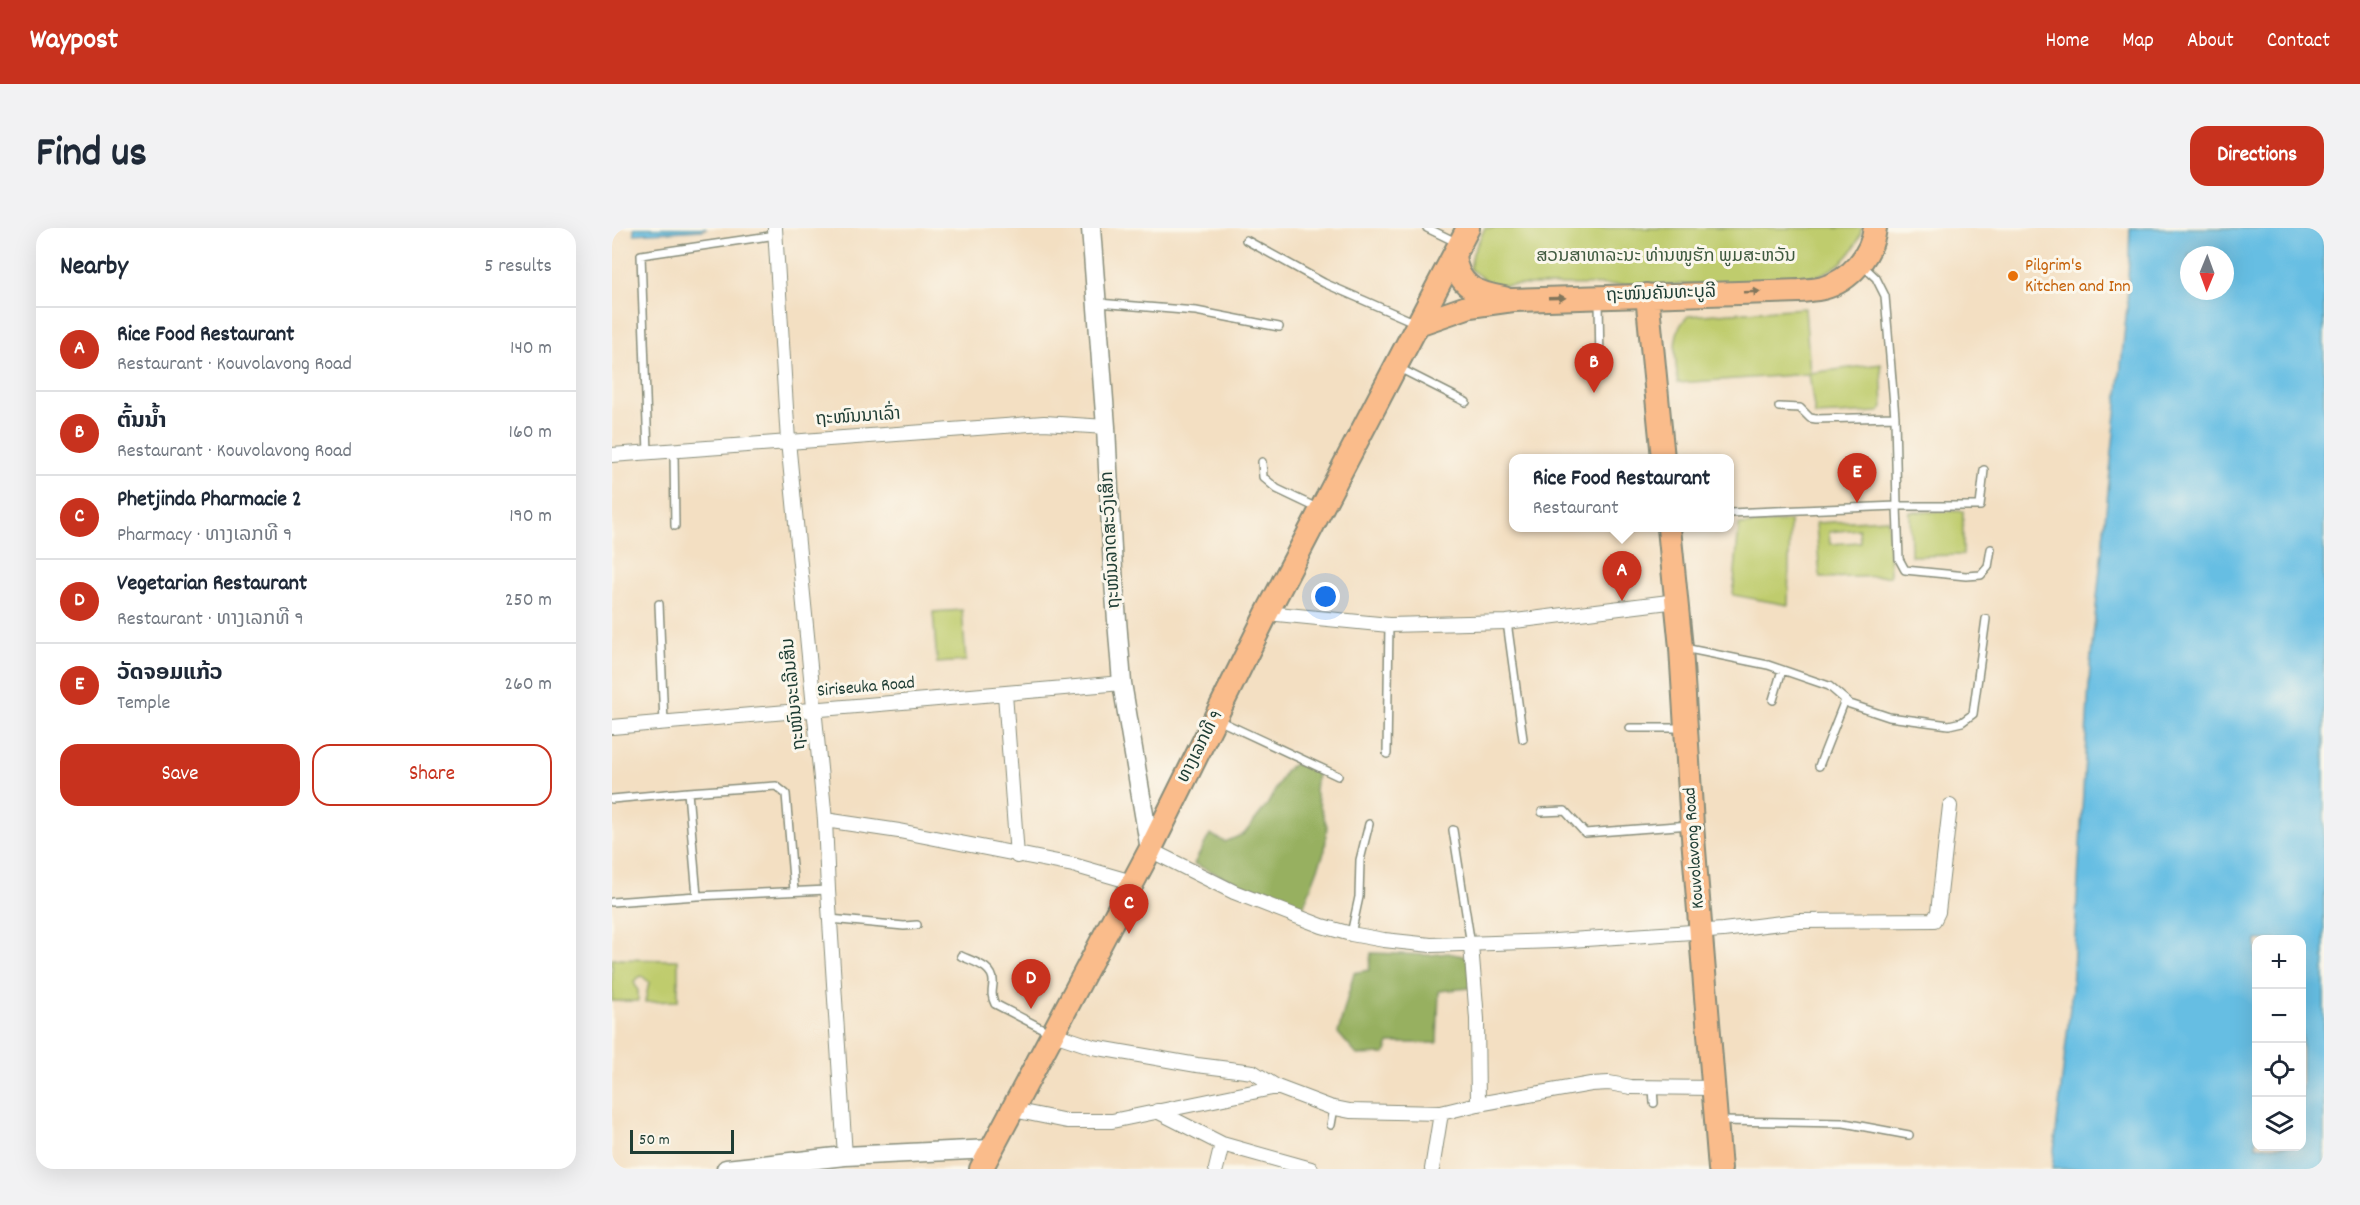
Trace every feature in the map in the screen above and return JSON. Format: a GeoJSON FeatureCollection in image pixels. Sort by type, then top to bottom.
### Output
{"type":"FeatureCollection","features":[{"type":"Feature","properties":{"kind":"main road","name":"ຖະໜົນຄັນທະບູລີ"},"geometry":{"type":"LineString","coordinates":[[1418,324],[1470,306],[1513,300],[1800,291],[1824,288],[1846,278],[1860,263],[1874,238],[1875,228]]}},
{"type":"Feature","properties":{"kind":"main road"},"geometry":{"type":"LineString","coordinates":[[1461,242],[1456,270],[1466,284],[1482,294],[1513,300]]}},
{"type":"Feature","properties":{"kind":"main road","name":"ທາງເລກທີ 9"},"geometry":{"type":"LineString","coordinates":[[986,1159],[1150,850],[1267,613],[1461,242]]}},
{"type":"Feature","properties":{"kind":"main road"},"geometry":{"type":"LineString","coordinates":[[1647,295],[1663,454]]}},
{"type":"Feature","properties":{"kind":"main road","name":"Kouvolavong Road"},"geometry":{"type":"LineString","coordinates":[[1670,532],[1720,1169]]}},
{"type":"Feature","properties":{"kind":"street","name":"ຖະໜົນລາດສະວົງເສິກ"},"geometry":{"type":"LineString","coordinates":[[1091,228],[1098,303],[1113,570],[1122,683],[1150,850]]}},
{"type":"Feature","properties":{"kind":"street","name":"ຖະໜົນຈະເລີນສິນ"},"geometry":{"type":"LineString","coordinates":[[776,231],[788,441],[825,820],[845,1156]]}},
{"type":"Feature","properties":{"kind":"street","name":"ຖະໜົນນາເລົ່າ"},"geometry":{"type":"LineString","coordinates":[[612,455],[1044,423],[1106,427]]}},
{"type":"Feature","properties":{"kind":"street"},"geometry":{"type":"LineString","coordinates":[[1267,613],[1389,624],[1507,622],[1677,601]]}},
{"type":"Feature","properties":{"kind":"street","name":"Siriseuka Road"},"geometry":{"type":"LineString","coordinates":[[612,727],[1122,683]]}},
{"type":"Feature","properties":{"kind":"street"},"geometry":{"type":"LineString","coordinates":[[1005,694],[1017,856]]}},
{"type":"Feature","properties":{"kind":"street"},"geometry":{"type":"LineString","coordinates":[[1150,850],[1234,892],[1291,915],[1351,934],[1431,945],[1554,941],[1723,930],[1798,921],[1934,920],[1938,912],[1950,806]]}},
{"type":"Feature","properties":{"kind":"street"},"geometry":{"type":"LineString","coordinates":[[825,820],[899,831],[1017,856],[1073,865],[1132,882]]}},
{"type":"Feature","properties":{"kind":"street"},"geometry":{"type":"LineString","coordinates":[[1471,945],[1477,1019],[1478,1104]]}},
{"type":"Feature","properties":{"kind":"street"},"geometry":{"type":"LineString","coordinates":[[1054,1034],[1093,1047],[1253,1072],[1277,1087],[1334,1108],[1350,1111],[1441,1113],[1478,1104],[1591,1084],[1609,1083],[1653,1088],[1714,1088]]}},
{"type":"Feature","properties":{"kind":"street"},"geometry":{"type":"LineString","coordinates":[[1013,1110],[1067,1121],[1112,1121],[1277,1087]]}},
{"type":"Feature","properties":{"kind":"street"},"geometry":{"type":"LineString","coordinates":[[1157,1111],[1222,1144],[1311,1169]]}},
{"type":"Feature","properties":{"kind":"street"},"geometry":{"type":"LineString","coordinates":[[1432,1169],[1441,1113]]}},
{"type":"Feature","properties":{"kind":"street"},"geometry":{"type":"LineString","coordinates":[[1216,1169],[1222,1144]]}},
{"type":"Feature","properties":{"kind":"street"},"geometry":{"type":"LineString","coordinates":[[726,1169],[845,1156],[986,1159]]}},
{"type":"Feature","properties":{"kind":"lane"},"geometry":{"type":"LineString","coordinates":[[1427,228],[1461,242]]}},
{"type":"Feature","properties":{"kind":"lane"},"geometry":{"type":"LineString","coordinates":[[648,453],[641,255],[776,231]]}},
{"type":"Feature","properties":{"kind":"lane"},"geometry":{"type":"LineString","coordinates":[[1246,240],[1324,283],[1418,324]]}},
{"type":"Feature","properties":{"kind":"lane"},"geometry":{"type":"LineString","coordinates":[[1860,263],[1876,278],[1886,296],[1896,417],[1899,559],[1905,570],[1966,576],[1981,575],[1988,567],[1991,549]]}},
{"type":"Feature","properties":{"kind":"lane"},"geometry":{"type":"LineString","coordinates":[[1599,297],[1600,369]]}},
{"type":"Feature","properties":{"kind":"lane"},"geometry":{"type":"LineString","coordinates":[[1098,303],[1196,311],[1279,327]]}},
{"type":"Feature","properties":{"kind":"lane"},"geometry":{"type":"LineString","coordinates":[[1396,367],[1466,402]]}},
{"type":"Feature","properties":{"kind":"lane"},"geometry":{"type":"LineString","coordinates":[[1779,407],[1800,408],[1810,418],[1896,417]]}},
{"type":"Feature","properties":{"kind":"lane"},"geometry":{"type":"LineString","coordinates":[[674,452],[675,526]]}},
{"type":"Feature","properties":{"kind":"lane"},"geometry":{"type":"LineString","coordinates":[[1262,462],[1263,477],[1277,489],[1321,510]]}},
{"type":"Feature","properties":{"kind":"lane"},"geometry":{"type":"LineString","coordinates":[[1734,513],[1897,506],[1980,506],[1984,470]]}},
{"type":"Feature","properties":{"kind":"lane"},"geometry":{"type":"LineString","coordinates":[[659,604],[664,723]]}},
{"type":"Feature","properties":{"kind":"lane"},"geometry":{"type":"LineString","coordinates":[[1681,648],[1768,664],[1829,686],[1850,704],[1889,717],[1950,725],[1962,722],[1973,714],[1986,619]]}},
{"type":"Feature","properties":{"kind":"lane"},"geometry":{"type":"LineString","coordinates":[[1507,622],[1523,739]]}},
{"type":"Feature","properties":{"kind":"lane"},"geometry":{"type":"LineString","coordinates":[[1387,754],[1389,624]]}},
{"type":"Feature","properties":{"kind":"lane"},"geometry":{"type":"LineString","coordinates":[[1773,700],[1782,670]]}},
{"type":"Feature","properties":{"kind":"lane"},"geometry":{"type":"LineString","coordinates":[[1819,766],[1845,700]]}},
{"type":"Feature","properties":{"kind":"lane"},"geometry":{"type":"LineString","coordinates":[[1215,719],[1338,776]]}},
{"type":"Feature","properties":{"kind":"lane"},"geometry":{"type":"LineString","coordinates":[[1630,728],[1686,728]]}},
{"type":"Feature","properties":{"kind":"lane"},"geometry":{"type":"LineString","coordinates":[[612,799],[776,786],[782,789],[786,794],[794,891]]}},
{"type":"Feature","properties":{"kind":"lane"},"geometry":{"type":"LineString","coordinates":[[688,792],[698,896]]}},
{"type":"Feature","properties":{"kind":"lane"},"geometry":{"type":"LineString","coordinates":[[1542,812],[1565,811],[1585,833],[1692,825]]}},
{"type":"Feature","properties":{"kind":"lane"},"geometry":{"type":"LineString","coordinates":[[1351,934],[1359,897],[1360,860],[1369,824]]}},
{"type":"Feature","properties":{"kind":"lane"},"geometry":{"type":"LineString","coordinates":[[1453,830],[1471,945]]}},
{"type":"Feature","properties":{"kind":"lane"},"geometry":{"type":"LineString","coordinates":[[612,903],[698,896],[828,890]]}},
{"type":"Feature","properties":{"kind":"lane"},"geometry":{"type":"LineString","coordinates":[[830,919],[904,926],[917,925]]}},
{"type":"Feature","properties":{"kind":"lane"},"geometry":{"type":"LineString","coordinates":[[961,956],[989,969],[994,979],[992,991],[995,1004],[1054,1034]]}},
{"type":"Feature","properties":{"kind":"lane"},"geometry":{"type":"LineString","coordinates":[[1653,1088],[1654,1103]]}},
{"type":"Feature","properties":{"kind":"lane"},"geometry":{"type":"LineString","coordinates":[[1331,1125],[1334,1108]]}},
{"type":"Feature","properties":{"kind":"lane"},"geometry":{"type":"LineString","coordinates":[[1716,1121],[1844,1123],[1909,1135]]}},
{"type":"Feature","properties":{"kind":"green space","name":"ສວນສາທາລະນະ ທ່ານໜູຮັກ ພູມສະຫວັນ"},"geometry":{"type":"Polygon","coordinates":[[[1485,228],[1862,228],[1857,243],[1839,264],[1815,277],[1787,283],[1492,285],[1470,269],[1473,253],[1485,228]]]}},
{"type":"Feature","properties":{"kind":"green space"},"geometry":{"type":"Polygon","coordinates":[[[1805,308],[1810,373],[1881,364],[1883,408],[1879,412],[1815,415],[1809,374],[1678,383],[1676,339],[1678,330],[1688,316],[1805,308]]]}},
{"type":"Feature","properties":{"kind":"green space"},"geometry":{"type":"Polygon","coordinates":[[[1963,511],[1963,555],[1911,556],[1910,512],[1963,511]]]}},
{"type":"Feature","properties":{"kind":"green space"},"geometry":{"type":"Polygon","coordinates":[[[1888,519],[1890,576],[1820,578],[1816,523],[1888,519]],[[1859,529],[1829,532],[1830,544],[1860,542],[1859,529]]]}},
{"type":"Feature","properties":{"kind":"green space"},"geometry":{"type":"Polygon","coordinates":[[[1790,521],[1788,605],[1733,595],[1739,525],[1790,521]]]}},
{"type":"Feature","properties":{"kind":"green space"},"geometry":{"type":"Polygon","coordinates":[[[962,610],[966,661],[937,663],[933,612],[962,610]]]}},
{"type":"Feature","properties":{"kind":"green space"},"geometry":{"type":"Polygon","coordinates":[[[1294,764],[1307,766],[1317,772],[1315,791],[1327,826],[1325,850],[1303,908],[1288,905],[1194,864],[1210,834],[1225,842],[1244,834],[1267,805],[1286,770],[1294,764]]]}},
{"type":"Feature","properties":{"kind":"green space"},"geometry":{"type":"Polygon","coordinates":[[[1371,953],[1430,955],[1448,953],[1468,959],[1470,988],[1439,991],[1437,1043],[1389,1043],[1385,1054],[1357,1055],[1338,1033],[1354,973],[1369,970],[1371,953]]]}},
{"type":"Feature","properties":{"kind":"green space"},"geometry":{"type":"Polygon","coordinates":[[[612,959],[678,960],[678,1001],[645,1002],[649,982],[642,976],[634,982],[638,991],[638,1001],[612,1001],[612,959]]]}},
{"type":"Feature","properties":{"kind":"water"},"geometry":{"type":"Polygon","coordinates":[[[634,228],[707,228],[634,234],[634,228]]]}},
{"type":"Feature","properties":{"kind":"water"},"geometry":{"type":"Polygon","coordinates":[[[2130,228],[2324,228],[2324,1169],[2052,1169],[2072,989],[2090,666],[2127,307],[2130,228]]]}},
{"type":"Feature","properties":{"kind":"place","name":"Pilgrim's Kitchen and Inn"},"geometry":{"type":"Point","coordinates":[2013,276]}},
{"type":"Feature","properties":{"kind":"place","name":"ຕົ້ນນໍ້າ"},"geometry":{"type":"Point","coordinates":[1594,393]}},
{"type":"Feature","properties":{"kind":"place","name":"ວັດຈອມແກ້ວ"},"geometry":{"type":"Point","coordinates":[1857,503]}},
{"type":"Feature","properties":{"kind":"place","name":"Rice Food Restaurant"},"geometry":{"type":"Point","coordinates":[1622,601]}},
{"type":"Feature","properties":{"kind":"place","name":"Phetjinda Pharmacie 2"},"geometry":{"type":"Point","coordinates":[1129,934]}},
{"type":"Feature","properties":{"kind":"place","name":"Vegetarian Restaurant"},"geometry":{"type":"Point","coordinates":[1031,1009]}}]}
